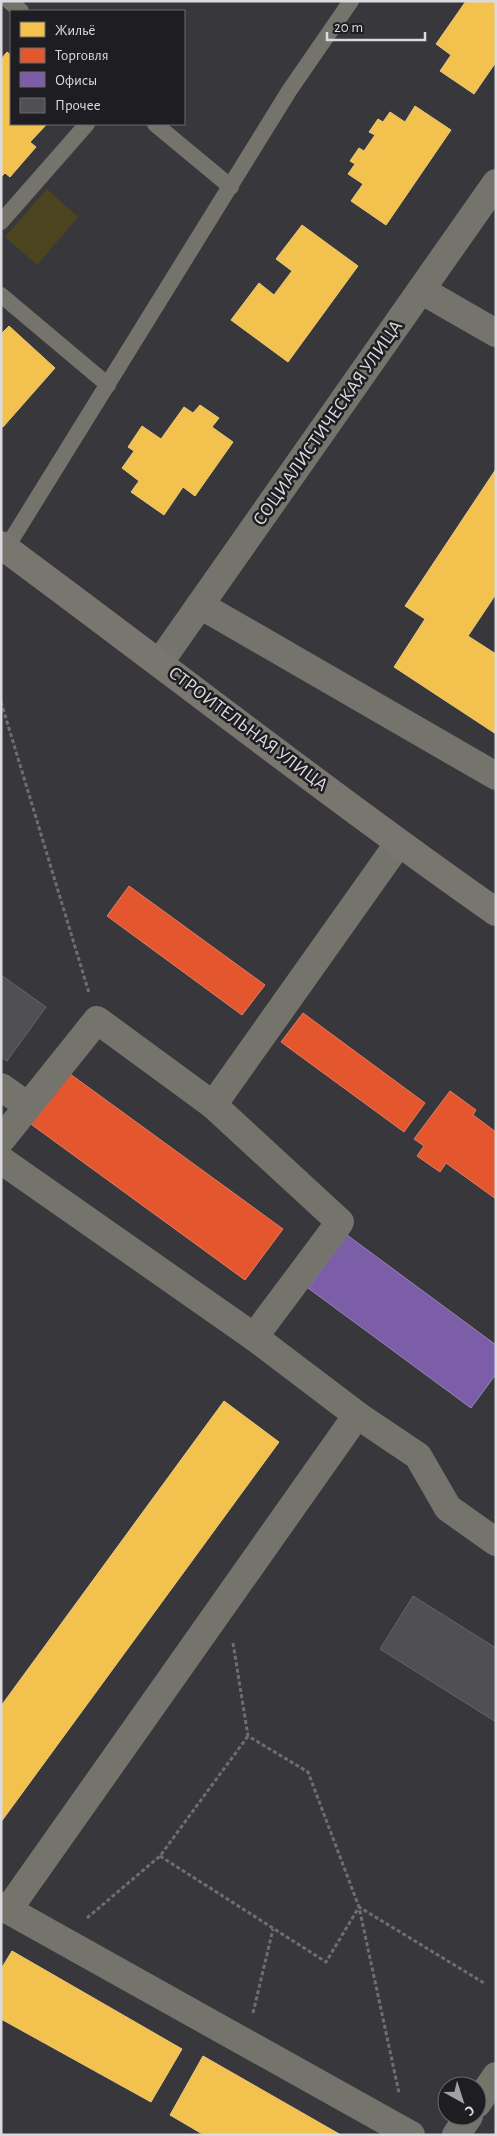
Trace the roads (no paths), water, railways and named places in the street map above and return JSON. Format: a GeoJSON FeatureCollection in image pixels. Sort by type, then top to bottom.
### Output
{"type":"FeatureCollection","features":[{"type":"Feature","properties":{"kind":"street","name":"СОЦИАЛИСТИЧЕСКАЯ УЛИЦА"},"geometry":{"type":"LineString","coordinates":[[160,662],[496,183]]}},
{"type":"Feature","properties":{"kind":"street"},"geometry":{"type":"LineString","coordinates":[[421,290],[496,333]]}},
{"type":"Feature","properties":{"kind":"street","name":"СТРОИТЕЛЬНАЯ УЛИЦА"},"geometry":{"type":"LineString","coordinates":[[3,550],[160,662],[398,844],[496,912]]}},
{"type":"Feature","properties":{"kind":"street"},"geometry":{"type":"LineString","coordinates":[[200,605],[496,776]]}},
{"type":"Feature","properties":{"kind":"street"},"geometry":{"type":"LineString","coordinates":[[213,1105],[398,844]]}},
{"type":"Feature","properties":{"kind":"street"},"geometry":{"type":"LineString","coordinates":[[1,1140],[97,1020],[213,1105],[340,1222],[254,1337]]}},
{"type":"Feature","properties":{"kind":"street"},"geometry":{"type":"LineString","coordinates":[[1,1087],[28,1106]]}},
{"type":"Feature","properties":{"kind":"street"},"geometry":{"type":"LineString","coordinates":[[1,1160],[254,1337],[357,1415],[418,1456],[448,1508],[496,1542]]}},
{"type":"Feature","properties":{"kind":"street"},"geometry":{"type":"LineString","coordinates":[[357,1415],[5,1908],[409,2134]]}},
{"type":"Feature","properties":{"kind":"street"},"geometry":{"type":"LineString","coordinates":[[487,2089],[496,2076]]}},
{"type":"Feature","properties":{"kind":"lane"},"geometry":{"type":"LineString","coordinates":[[9,1],[20,10]]}},
{"type":"Feature","properties":{"kind":"lane"},"geometry":{"type":"LineString","coordinates":[[3,550],[108,385],[299,76],[351,1]]}},
{"type":"Feature","properties":{"kind":"lane"},"geometry":{"type":"LineString","coordinates":[[1,222],[86,125]]}},
{"type":"Feature","properties":{"kind":"lane"},"geometry":{"type":"LineString","coordinates":[[156,125],[231,187]]}},
{"type":"Feature","properties":{"kind":"lane"},"geometry":{"type":"LineString","coordinates":[[1,295],[108,385]]}}]}
